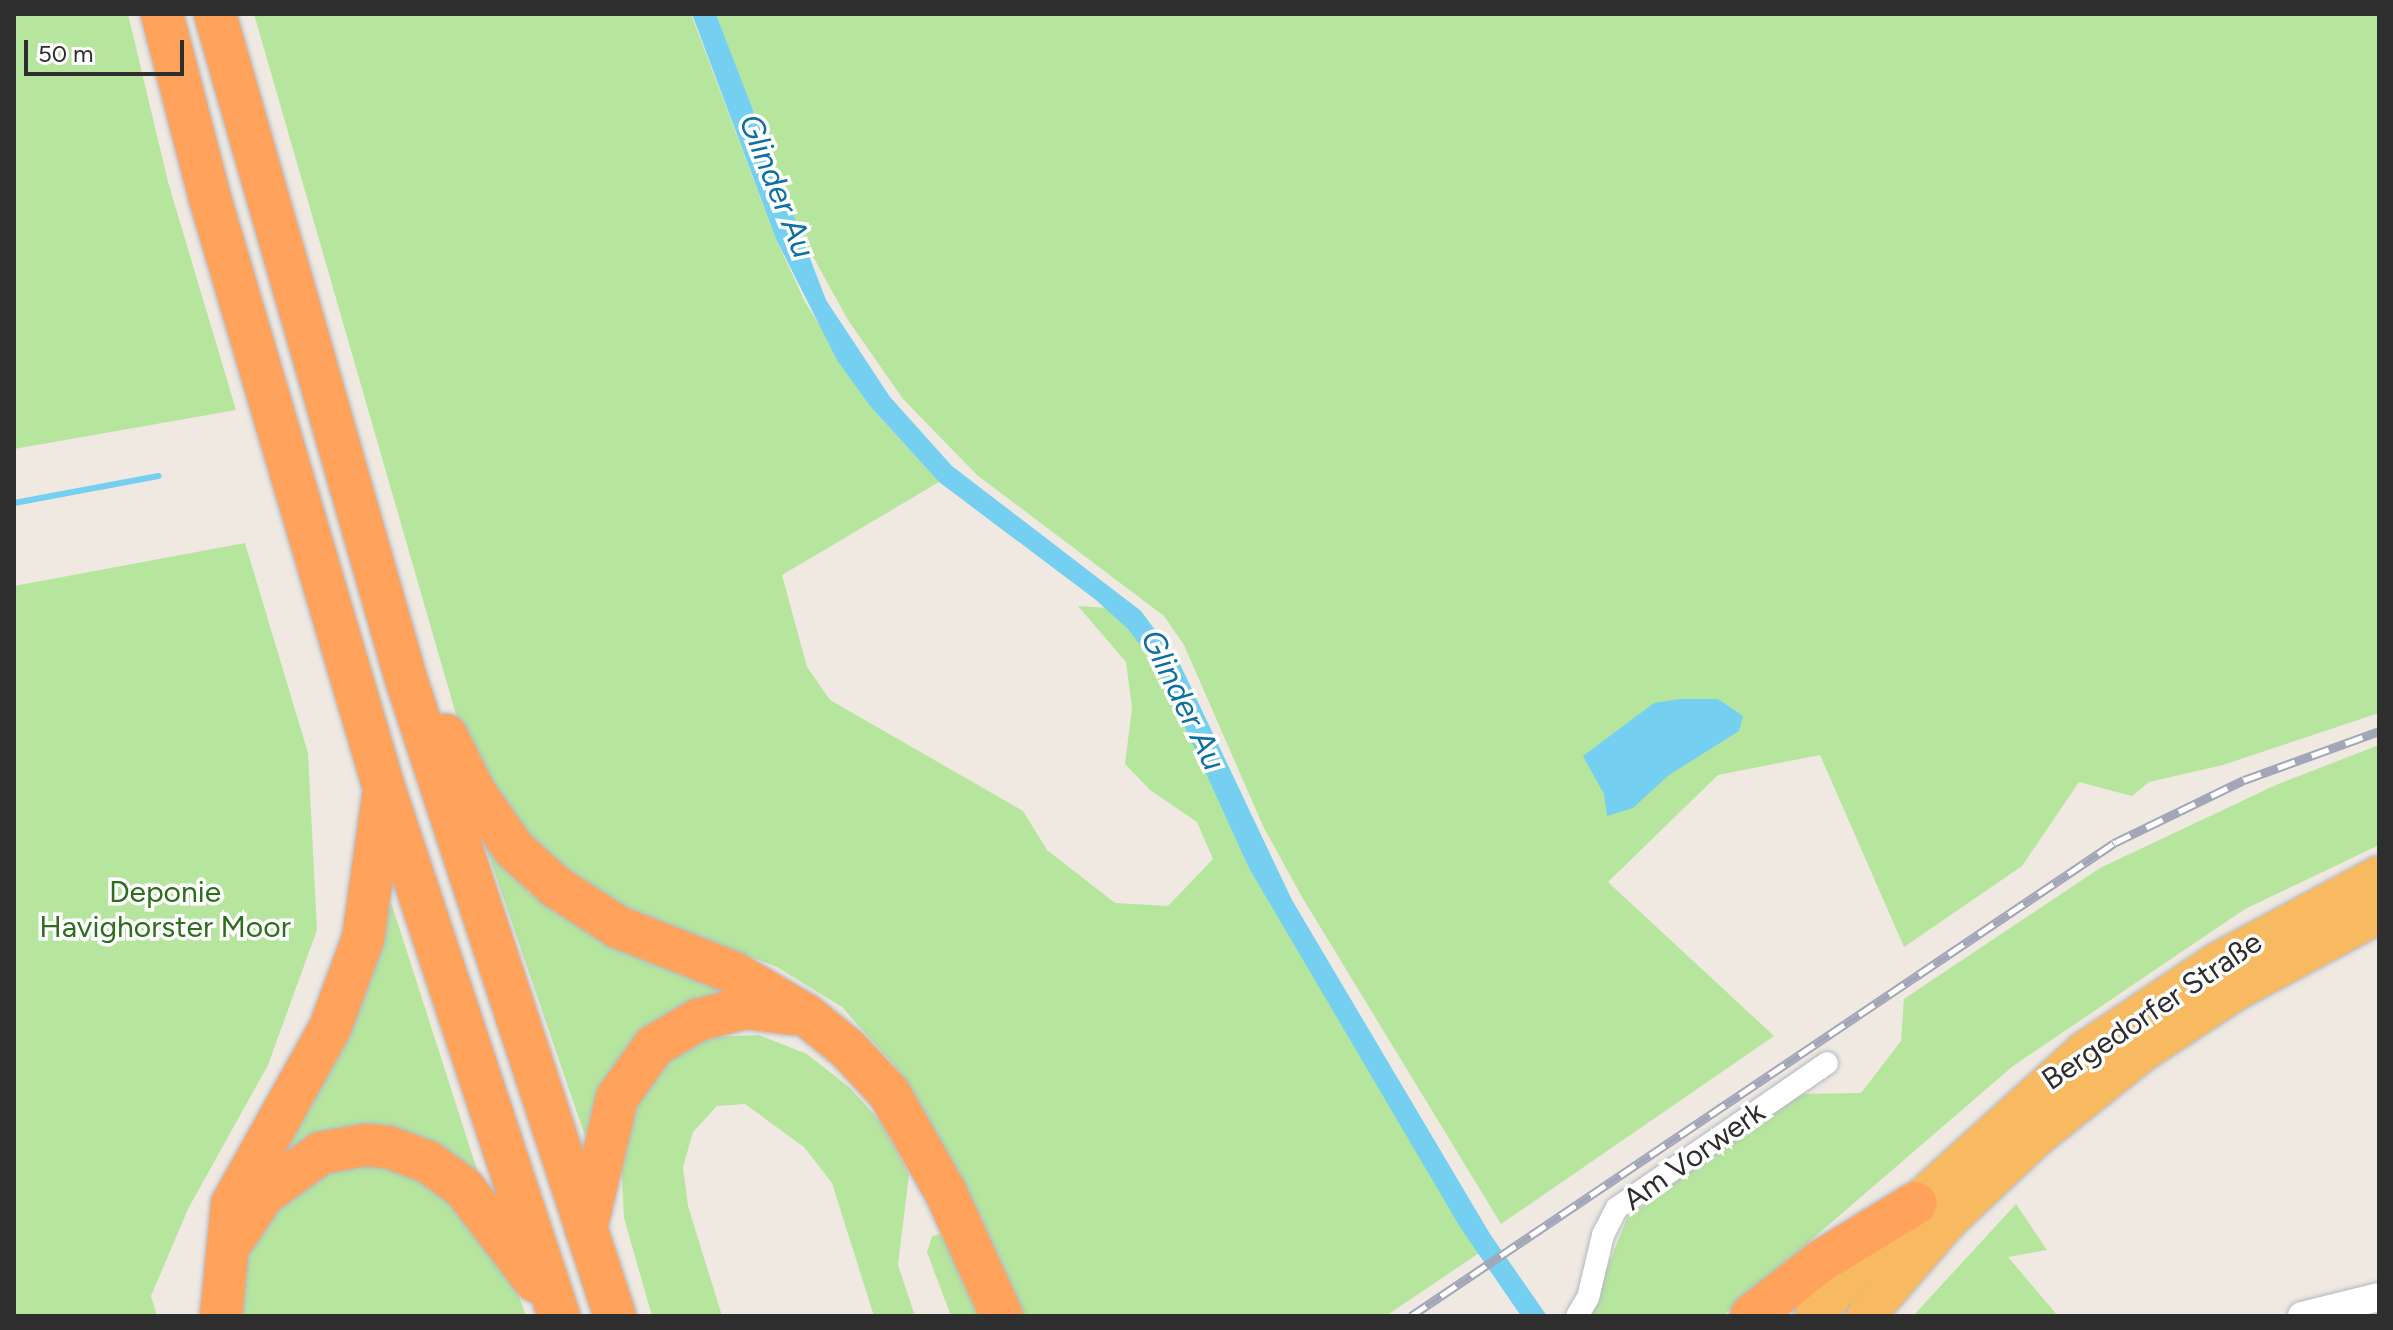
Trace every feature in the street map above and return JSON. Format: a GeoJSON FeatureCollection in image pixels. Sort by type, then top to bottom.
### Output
{"type":"FeatureCollection","features":[{"type":"Feature","properties":{"kind":"highway"},"geometry":{"type":"LineString","coordinates":[[162,14],[209,195],[384,788],[558,1314]]}},
{"type":"Feature","properties":{"kind":"highway"},"geometry":{"type":"LineString","coordinates":[[215,14],[406,679],[585,1234],[615,1316]]}},
{"type":"Feature","properties":{"kind":"highway"},"geometry":{"type":"LineString","coordinates":[[406,679],[436,714],[475,793],[514,849],[556,887],[618,927],[734,973],[806,1015],[848,1049],[889,1093],[945,1191],[1002,1316]]}},
{"type":"Feature","properties":{"kind":"highway"},"geometry":{"type":"LineString","coordinates":[[221,1316],[224,1259],[232,1204],[243,1177],[330,1028],[363,939],[384,788]]}},
{"type":"Feature","properties":{"kind":"highway","name":"Bergedorfer Straße"},"geometry":{"type":"LineString","coordinates":[[1814,1316],[1916,1203],[2084,1051],[2229,955],[2379,875]]}},
{"type":"Feature","properties":{"kind":"highway","name":"Bergedorfer Straße"},"geometry":{"type":"LineString","coordinates":[[1866,1316],[1948,1221],[2038,1136],[2143,1052],[2236,991],[2379,914]]}},
{"type":"Feature","properties":{"kind":"highway"},"geometry":{"type":"LineString","coordinates":[[585,1234],[617,1098],[654,1046],[698,1020],[745,1008],[806,1015]]}},
{"type":"Feature","properties":{"kind":"highway"},"geometry":{"type":"LineString","coordinates":[[224,1259],[246,1217],[280,1179],[321,1153],[365,1145],[388,1147],[420,1158],[464,1188],[558,1314]]}},
{"type":"Feature","properties":{"kind":"highway"},"geometry":{"type":"LineString","coordinates":[[1751,1316],[1821,1261],[1916,1203]]}},
{"type":"Feature","properties":{"kind":"street","name":"Am Vorwerk"},"geometry":{"type":"LineString","coordinates":[[1577,1316],[1588,1298],[1603,1235],[1617,1208],[1827,1063]]}},
{"type":"Feature","properties":{"kind":"street"},"geometry":{"type":"LineString","coordinates":[[2302,1316],[2379,1297]]}},
{"type":"Feature","properties":{"kind":"green space"},"geometry":{"type":"Polygon","coordinates":[[[14,14],[128,14],[168,182],[236,410],[14,449],[14,14]]]}},
{"type":"Feature","properties":{"kind":"green space"},"geometry":{"type":"Polygon","coordinates":[[[254,14],[691,14],[776,239],[805,302],[870,406],[939,482],[782,575],[807,667],[830,700],[1023,811],[1047,850],[1115,903],[1168,906],[1213,859],[1197,822],[1150,790],[1125,764],[1132,708],[1126,662],[1078,606],[1108,608],[1152,646],[1209,775],[1479,1253],[1386,1316],[1021,1316],[900,1072],[842,1007],[777,967],[632,911],[573,876],[505,812],[457,718],[254,14]]]}},
{"type":"Feature","properties":{"kind":"green space"},"geometry":{"type":"Polygon","coordinates":[[[716,14],[2379,14],[2379,713],[2223,765],[2149,782],[2132,796],[2079,782],[2022,866],[1904,947],[1820,755],[1718,775],[1608,882],[1774,1036],[1501,1224],[1302,897],[1263,826],[1184,645],[1164,616],[977,475],[903,399],[848,320],[800,233],[716,14]]]}},
{"type":"Feature","properties":{"kind":"green space","name":"Deponie Havighorster Moor"},"geometry":{"type":"Polygon","coordinates":[[[245,543],[308,753],[317,930],[268,1065],[188,1209],[151,1296],[157,1316],[14,1316],[14,586],[245,543]]]}},
{"type":"Feature","properties":{"kind":"green space"},"geometry":{"type":"Polygon","coordinates":[[[2379,745],[2379,845],[2245,909],[2013,1066],[1723,1316],[1588,1316],[1627,1218],[1796,1094],[1861,1093],[1901,1041],[1904,999],[2100,868],[2278,784],[2379,745]]]}},
{"type":"Feature","properties":{"kind":"green space"},"geometry":{"type":"Polygon","coordinates":[[[485,844],[529,893],[747,994],[610,1073],[585,1136],[485,844]]]}},
{"type":"Feature","properties":{"kind":"green space"},"geometry":{"type":"Polygon","coordinates":[[[391,902],[479,1176],[445,1148],[410,1134],[269,1164],[312,1104],[345,1039],[391,902]]]}},
{"type":"Feature","properties":{"kind":"green space"},"geometry":{"type":"Polygon","coordinates":[[[759,1035],[807,1054],[850,1088],[880,1121],[909,1174],[898,1265],[915,1316],[874,1316],[832,1183],[804,1147],[745,1104],[717,1106],[693,1132],[683,1167],[688,1206],[722,1316],[652,1316],[624,1218],[621,1159],[635,1101],[670,1056],[712,1037],[759,1035]]]}},
{"type":"Feature","properties":{"kind":"green space"},"geometry":{"type":"Polygon","coordinates":[[[344,1159],[429,1178],[515,1285],[526,1316],[241,1316],[243,1261],[269,1209],[344,1159]]]}},
{"type":"Feature","properties":{"kind":"green space"},"geometry":{"type":"Polygon","coordinates":[[[2016,1204],[2047,1250],[2008,1257],[2058,1316],[1913,1316],[2016,1204]]]}},
{"type":"Feature","properties":{"kind":"green space"},"geometry":{"type":"Polygon","coordinates":[[[944,1233],[983,1316],[951,1316],[927,1252],[932,1236],[944,1233]]]}},
{"type":"Feature","properties":{"kind":"water","name":"Glinder Au"},"geometry":{"type":"Polygon","coordinates":[[[692,14],[716,14],[826,300],[890,397],[952,466],[1141,611],[1179,662],[1292,900],[1490,1234],[1547,1316],[1521,1316],[1460,1227],[1249,868],[1158,668],[1128,629],[1096,600],[939,482],[870,406],[837,360],[776,239],[692,14]]]}},
{"type":"Feature","properties":{"kind":"water"},"geometry":{"type":"Polygon","coordinates":[[[1679,699],[1718,699],[1743,716],[1739,731],[1669,775],[1633,808],[1607,816],[1604,794],[1583,756],[1654,703],[1679,699]]]}},
{"type":"Feature","properties":{"kind":"waterway"},"geometry":{"type":"LineString","coordinates":[[14,503],[158,476]]}},
{"type":"Feature","properties":{"kind":"railway"},"geometry":{"type":"LineString","coordinates":[[1411,1316],[2114,843],[2244,780],[2379,731]]}}]}
